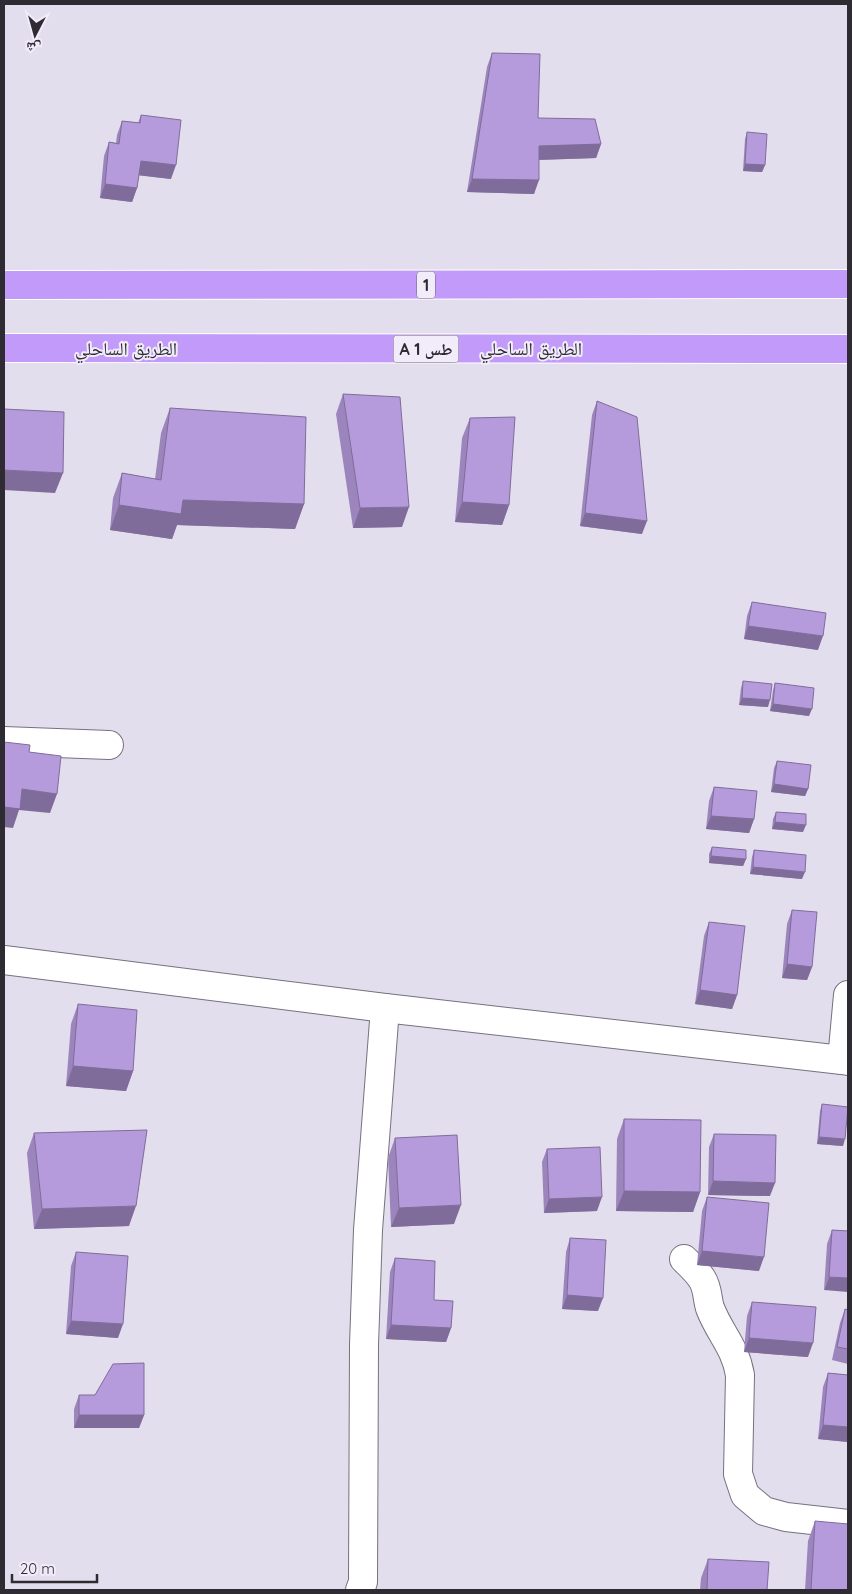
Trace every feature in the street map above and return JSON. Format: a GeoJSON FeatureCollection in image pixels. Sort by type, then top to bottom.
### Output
{"type":"FeatureCollection","features":[{"type":"Feature","properties":{"kind":"highway","name":"1"},"geometry":{"type":"LineString","coordinates":[[4,285],[848,284]]}},
{"type":"Feature","properties":{"kind":"highway","name":"الطريق الساحلي"},"geometry":{"type":"LineString","coordinates":[[4,348],[848,349]]}},
{"type":"Feature","properties":{"kind":"street"},"geometry":{"type":"LineString","coordinates":[[4,741],[109,745]]}},
{"type":"Feature","properties":{"kind":"street"},"geometry":{"type":"LineString","coordinates":[[4,960],[385,1008],[845,1061],[848,995]]}},
{"type":"Feature","properties":{"kind":"street"},"geometry":{"type":"LineString","coordinates":[[360,1590],[363,1582],[364,1345],[368,1230],[385,1008]]}},
{"type":"Feature","properties":{"kind":"street"},"geometry":{"type":"LineString","coordinates":[[684,1258],[706,1285],[709,1306],[733,1350],[737,1362],[740,1375],[738,1474],[745,1495],[764,1511],[786,1517],[848,1524]]}},
{"type":"Feature","properties":{"kind":"building"},"geometry":{"type":"Polygon","coordinates":[[[492,53],[540,54],[538,118],[595,119],[601,144],[539,146],[539,180],[472,179],[492,53]]]}},
{"type":"Feature","properties":{"kind":"building"},"geometry":{"type":"Polygon","coordinates":[[[141,115],[181,120],[176,165],[141,161],[137,188],[105,184],[109,142],[119,144],[122,121],[140,123],[141,115]]]}},
{"type":"Feature","properties":{"kind":"building"},"geometry":{"type":"Polygon","coordinates":[[[747,132],[767,134],[765,165],[745,164],[747,132]]]}},
{"type":"Feature","properties":{"kind":"building"},"geometry":{"type":"Polygon","coordinates":[[[343,394],[400,397],[409,507],[360,508],[343,394]]]}},
{"type":"Feature","properties":{"kind":"building"},"geometry":{"type":"Polygon","coordinates":[[[597,401],[637,417],[647,521],[585,513],[597,401]]]}},
{"type":"Feature","properties":{"kind":"building"},"geometry":{"type":"Polygon","coordinates":[[[170,408],[306,417],[304,504],[183,500],[181,514],[119,505],[122,473],[161,480],[170,408]]]}},
{"type":"Feature","properties":{"kind":"building"},"geometry":{"type":"Polygon","coordinates":[[[4,409],[64,412],[63,473],[4,470],[4,409]]]}},
{"type":"Feature","properties":{"kind":"building"},"geometry":{"type":"Polygon","coordinates":[[[515,417],[509,505],[462,502],[470,418],[515,417]]]}},
{"type":"Feature","properties":{"kind":"building"},"geometry":{"type":"Polygon","coordinates":[[[752,602],[826,613],[823,636],[748,626],[752,602]]]}},
{"type":"Feature","properties":{"kind":"building"},"geometry":{"type":"Polygon","coordinates":[[[743,681],[772,684],[770,700],[742,698],[743,681]]]}},
{"type":"Feature","properties":{"kind":"building"},"geometry":{"type":"Polygon","coordinates":[[[775,683],[814,688],[812,709],[773,704],[775,683]]]}},
{"type":"Feature","properties":{"kind":"building"},"geometry":{"type":"Polygon","coordinates":[[[4,742],[30,745],[29,752],[61,756],[57,794],[22,789],[20,809],[4,807],[4,742]]]}},
{"type":"Feature","properties":{"kind":"building"},"geometry":{"type":"Polygon","coordinates":[[[777,761],[811,765],[808,789],[774,784],[777,761]]]}},
{"type":"Feature","properties":{"kind":"building"},"geometry":{"type":"Polygon","coordinates":[[[714,787],[757,791],[754,819],[711,816],[714,787]]]}},
{"type":"Feature","properties":{"kind":"building"},"geometry":{"type":"Polygon","coordinates":[[[776,812],[806,814],[806,825],[775,822],[776,812]]]}},
{"type":"Feature","properties":{"kind":"building"},"geometry":{"type":"Polygon","coordinates":[[[712,847],[746,850],[746,859],[711,856],[712,847]]]}},
{"type":"Feature","properties":{"kind":"building"},"geometry":{"type":"Polygon","coordinates":[[[754,850],[806,855],[805,872],[753,867],[754,850]]]}},
{"type":"Feature","properties":{"kind":"building"},"geometry":{"type":"Polygon","coordinates":[[[792,910],[817,912],[812,967],[787,964],[792,910]]]}},
{"type":"Feature","properties":{"kind":"building"},"geometry":{"type":"Polygon","coordinates":[[[709,922],[745,926],[737,995],[700,990],[709,922]]]}},
{"type":"Feature","properties":{"kind":"building"},"geometry":{"type":"Polygon","coordinates":[[[78,1004],[137,1010],[133,1071],[73,1066],[78,1004]]]}},
{"type":"Feature","properties":{"kind":"building"},"geometry":{"type":"Polygon","coordinates":[[[822,1104],[848,1107],[845,1139],[819,1137],[822,1104]]]}},
{"type":"Feature","properties":{"kind":"building"},"geometry":{"type":"Polygon","coordinates":[[[624,1119],[701,1120],[700,1192],[624,1191],[624,1119]]]}},
{"type":"Feature","properties":{"kind":"building"},"geometry":{"type":"Polygon","coordinates":[[[147,1130],[136,1206],[42,1209],[34,1133],[147,1130]]]}},
{"type":"Feature","properties":{"kind":"building"},"geometry":{"type":"Polygon","coordinates":[[[714,1134],[776,1135],[775,1183],[713,1181],[714,1134]]]}},
{"type":"Feature","properties":{"kind":"building"},"geometry":{"type":"Polygon","coordinates":[[[457,1135],[461,1205],[399,1208],[395,1138],[457,1135]]]}},
{"type":"Feature","properties":{"kind":"building"},"geometry":{"type":"Polygon","coordinates":[[[600,1147],[602,1197],[549,1199],[547,1149],[600,1147]]]}},
{"type":"Feature","properties":{"kind":"building"},"geometry":{"type":"Polygon","coordinates":[[[707,1197],[769,1203],[764,1257],[702,1251],[707,1197]]]}},
{"type":"Feature","properties":{"kind":"building"},"geometry":{"type":"Polygon","coordinates":[[[832,1230],[848,1231],[848,1278],[829,1277],[832,1230]]]}},
{"type":"Feature","properties":{"kind":"building"},"geometry":{"type":"Polygon","coordinates":[[[570,1238],[606,1240],[603,1298],[567,1295],[570,1238]]]}},
{"type":"Feature","properties":{"kind":"building"},"geometry":{"type":"Polygon","coordinates":[[[76,1252],[128,1256],[123,1324],[71,1321],[76,1252]]]}},
{"type":"Feature","properties":{"kind":"building"},"geometry":{"type":"Polygon","coordinates":[[[395,1258],[435,1261],[434,1300],[453,1301],[451,1328],[391,1325],[395,1258]]]}},
{"type":"Feature","properties":{"kind":"building"},"geometry":{"type":"Polygon","coordinates":[[[752,1302],[816,1307],[813,1343],[749,1338],[752,1302]]]}},
{"type":"Feature","properties":{"kind":"building"},"geometry":{"type":"Polygon","coordinates":[[[845,1309],[848,1310],[848,1349],[837,1347],[845,1309]]]}},
{"type":"Feature","properties":{"kind":"building"},"geometry":{"type":"Polygon","coordinates":[[[144,1363],[144,1415],[79,1415],[79,1395],[95,1395],[113,1364],[144,1363]]]}},
{"type":"Feature","properties":{"kind":"building"},"geometry":{"type":"Polygon","coordinates":[[[828,1373],[848,1375],[848,1427],[823,1425],[828,1373]]]}},
{"type":"Feature","properties":{"kind":"building"},"geometry":{"type":"Polygon","coordinates":[[[815,1521],[848,1524],[848,1590],[811,1590],[815,1521]]]}},
{"type":"Feature","properties":{"kind":"building"},"geometry":{"type":"Polygon","coordinates":[[[708,1559],[769,1562],[767,1590],[707,1590],[708,1559]]]}}]}
